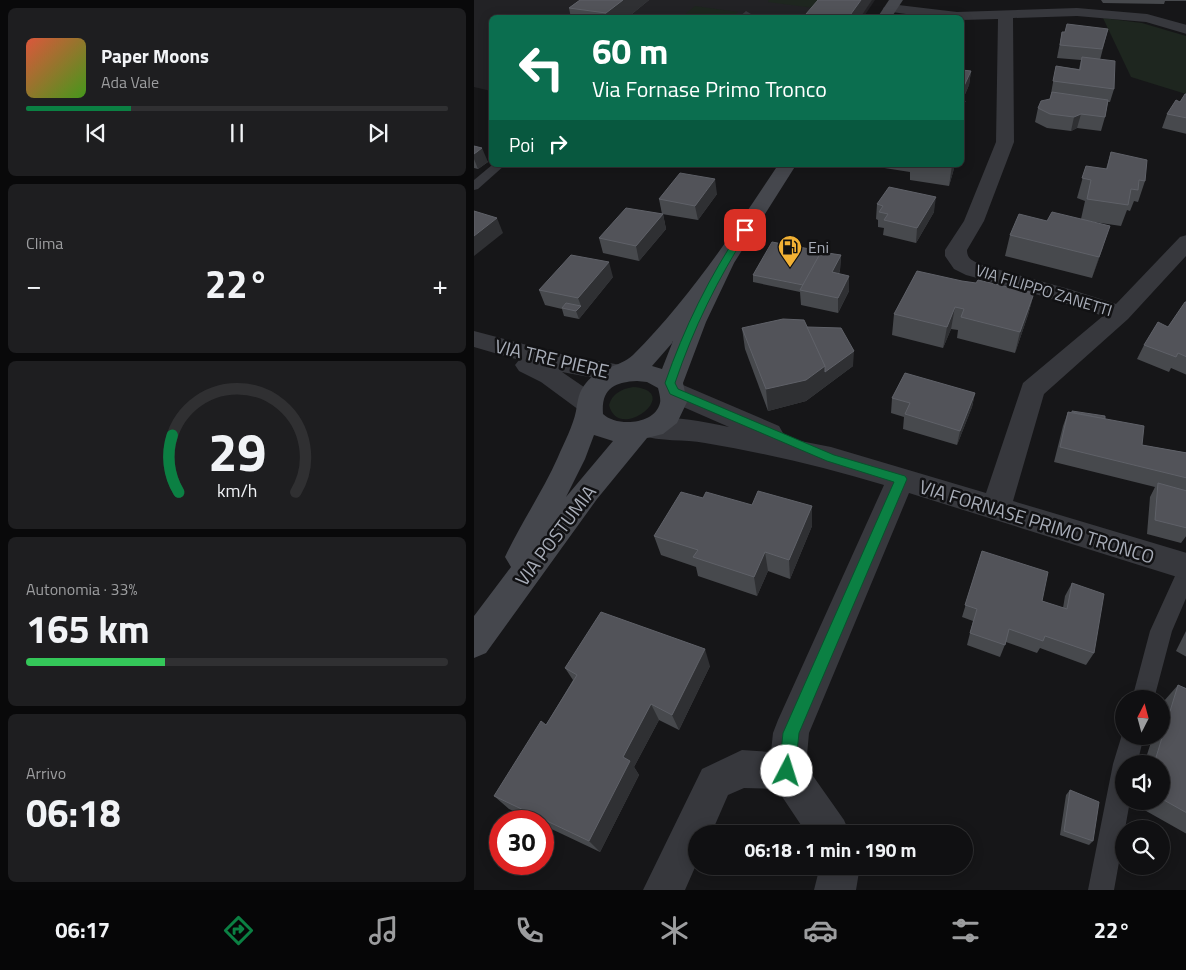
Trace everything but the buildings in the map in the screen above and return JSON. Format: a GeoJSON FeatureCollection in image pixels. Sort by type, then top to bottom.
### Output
{"type":"FeatureCollection","features":[{"type":"Feature","properties":{"kind":"main road"},"geometry":{"type":"LineString","coordinates":[[723,263],[684,340],[672,388],[672,407],[667,415],[643,430],[623,434],[600,428],[593,420],[588,408],[592,394],[609,378],[624,373],[641,362],[664,336],[723,263],[787,167]]}},
{"type":"Feature","properties":{"kind":"main road"},"geometry":{"type":"LineString","coordinates":[[624,373],[652,373],[662,377],[672,388]]}},
{"type":"Feature","properties":{"kind":"main road","name":"VIA POSTUMIA"},"geometry":{"type":"LineString","coordinates":[[475,641],[572,459],[588,408]]}},
{"type":"Feature","properties":{"kind":"main road","name":"VIA POSTUMIA"},"geometry":{"type":"LineString","coordinates":[[475,641],[587,491],[643,430]]}},
{"type":"Feature","properties":{"kind":"street"},"geometry":{"type":"LineString","coordinates":[[964,16],[1006,14],[1047,6],[1077,12],[1133,16],[1158,21],[1186,30]]}},
{"type":"Feature","properties":{"kind":"street"},"geometry":{"type":"LineString","coordinates":[[890,9],[947,15]]}},
{"type":"Feature","properties":{"kind":"street","name":"VIA FILIPPO ZANETTI"},"geometry":{"type":"LineString","coordinates":[[1006,14],[1004,30],[1005,142],[974,222],[956,250],[956,256],[962,264],[974,270],[1061,294],[1120,314]]}},
{"type":"Feature","properties":{"kind":"street"},"geometry":{"type":"LineString","coordinates":[[996,508],[1032,390],[1120,314],[1186,241]]}},
{"type":"Feature","properties":{"kind":"street","name":"VIA TRE PIERE"},"geometry":{"type":"LineString","coordinates":[[479,341],[565,364],[624,373]]}},
{"type":"Feature","properties":{"kind":"street","name":"VIA TRE PIERE"},"geometry":{"type":"LineString","coordinates":[[479,341],[550,376],[588,408]]}},
{"type":"Feature","properties":{"kind":"street","name":"VIA FORNASE PRIMO TRONCO"},"geometry":{"type":"LineString","coordinates":[[672,388],[831,458]]}},
{"type":"Feature","properties":{"kind":"street","name":"VIA FORNASE PRIMO TRONCO"},"geometry":{"type":"LineString","coordinates":[[643,430],[702,432],[831,458],[996,508],[1186,569]]}},
{"type":"Feature","properties":{"kind":"street"},"geometry":{"type":"LineString","coordinates":[[824,825],[787,771],[791,733],[901,479]]}},
{"type":"Feature","properties":{"kind":"street"},"geometry":{"type":"LineString","coordinates":[[664,890],[715,782],[742,769],[787,771]]}},
{"type":"Feature","properties":{"kind":"street"},"geometry":{"type":"LineString","coordinates":[[835,890],[839,875]]}},
{"type":"Feature","properties":{"kind":"lane"},"geometry":{"type":"LineString","coordinates":[[474,186],[496,167]]}},
{"type":"Feature","properties":{"kind":"lane"},"geometry":{"type":"LineString","coordinates":[[1145,690],[1161,631],[1186,569]]}},
{"type":"Feature","properties":{"kind":"lane"},"geometry":{"type":"LineString","coordinates":[[1101,890],[1116,810]]}},
{"type":"Feature","properties":{"kind":"shaded area"},"geometry":{"type":"Polygon","coordinates":[[[474,0],[875,0],[865,15],[489,15],[489,91],[474,87],[474,0]]]}},
{"type":"Feature","properties":{"kind":"shaded area"},"geometry":{"type":"Polygon","coordinates":[[[769,0],[821,0],[814,8],[768,2],[769,0]]]}},
{"type":"Feature","properties":{"kind":"shaded area"},"geometry":{"type":"Polygon","coordinates":[[[695,6],[738,12],[735,15],[684,15],[695,6]]]}},
{"type":"Feature","properties":{"kind":"shaded area"},"geometry":{"type":"Polygon","coordinates":[[[1103,18],[1142,23],[1186,36],[1186,94],[1131,77],[1103,18]]]}},
{"type":"Feature","properties":{"kind":"shaded area"},"geometry":{"type":"Polygon","coordinates":[[[633,387],[647,391],[652,397],[651,405],[644,412],[634,417],[624,419],[615,416],[609,405],[612,398],[621,391],[633,387]]]}},
{"type":"Feature","properties":{"kind":"place","name":"Eni"},"geometry":{"type":"Point","coordinates":[790,268]}},
{"type":"Feature","properties":{"kind":"route"},"geometry":{"type":"LineString","coordinates":[[745,230],[723,263],[684,340],[670,383],[674,392],[831,458],[901,479],[791,733],[787,771]]}}]}
